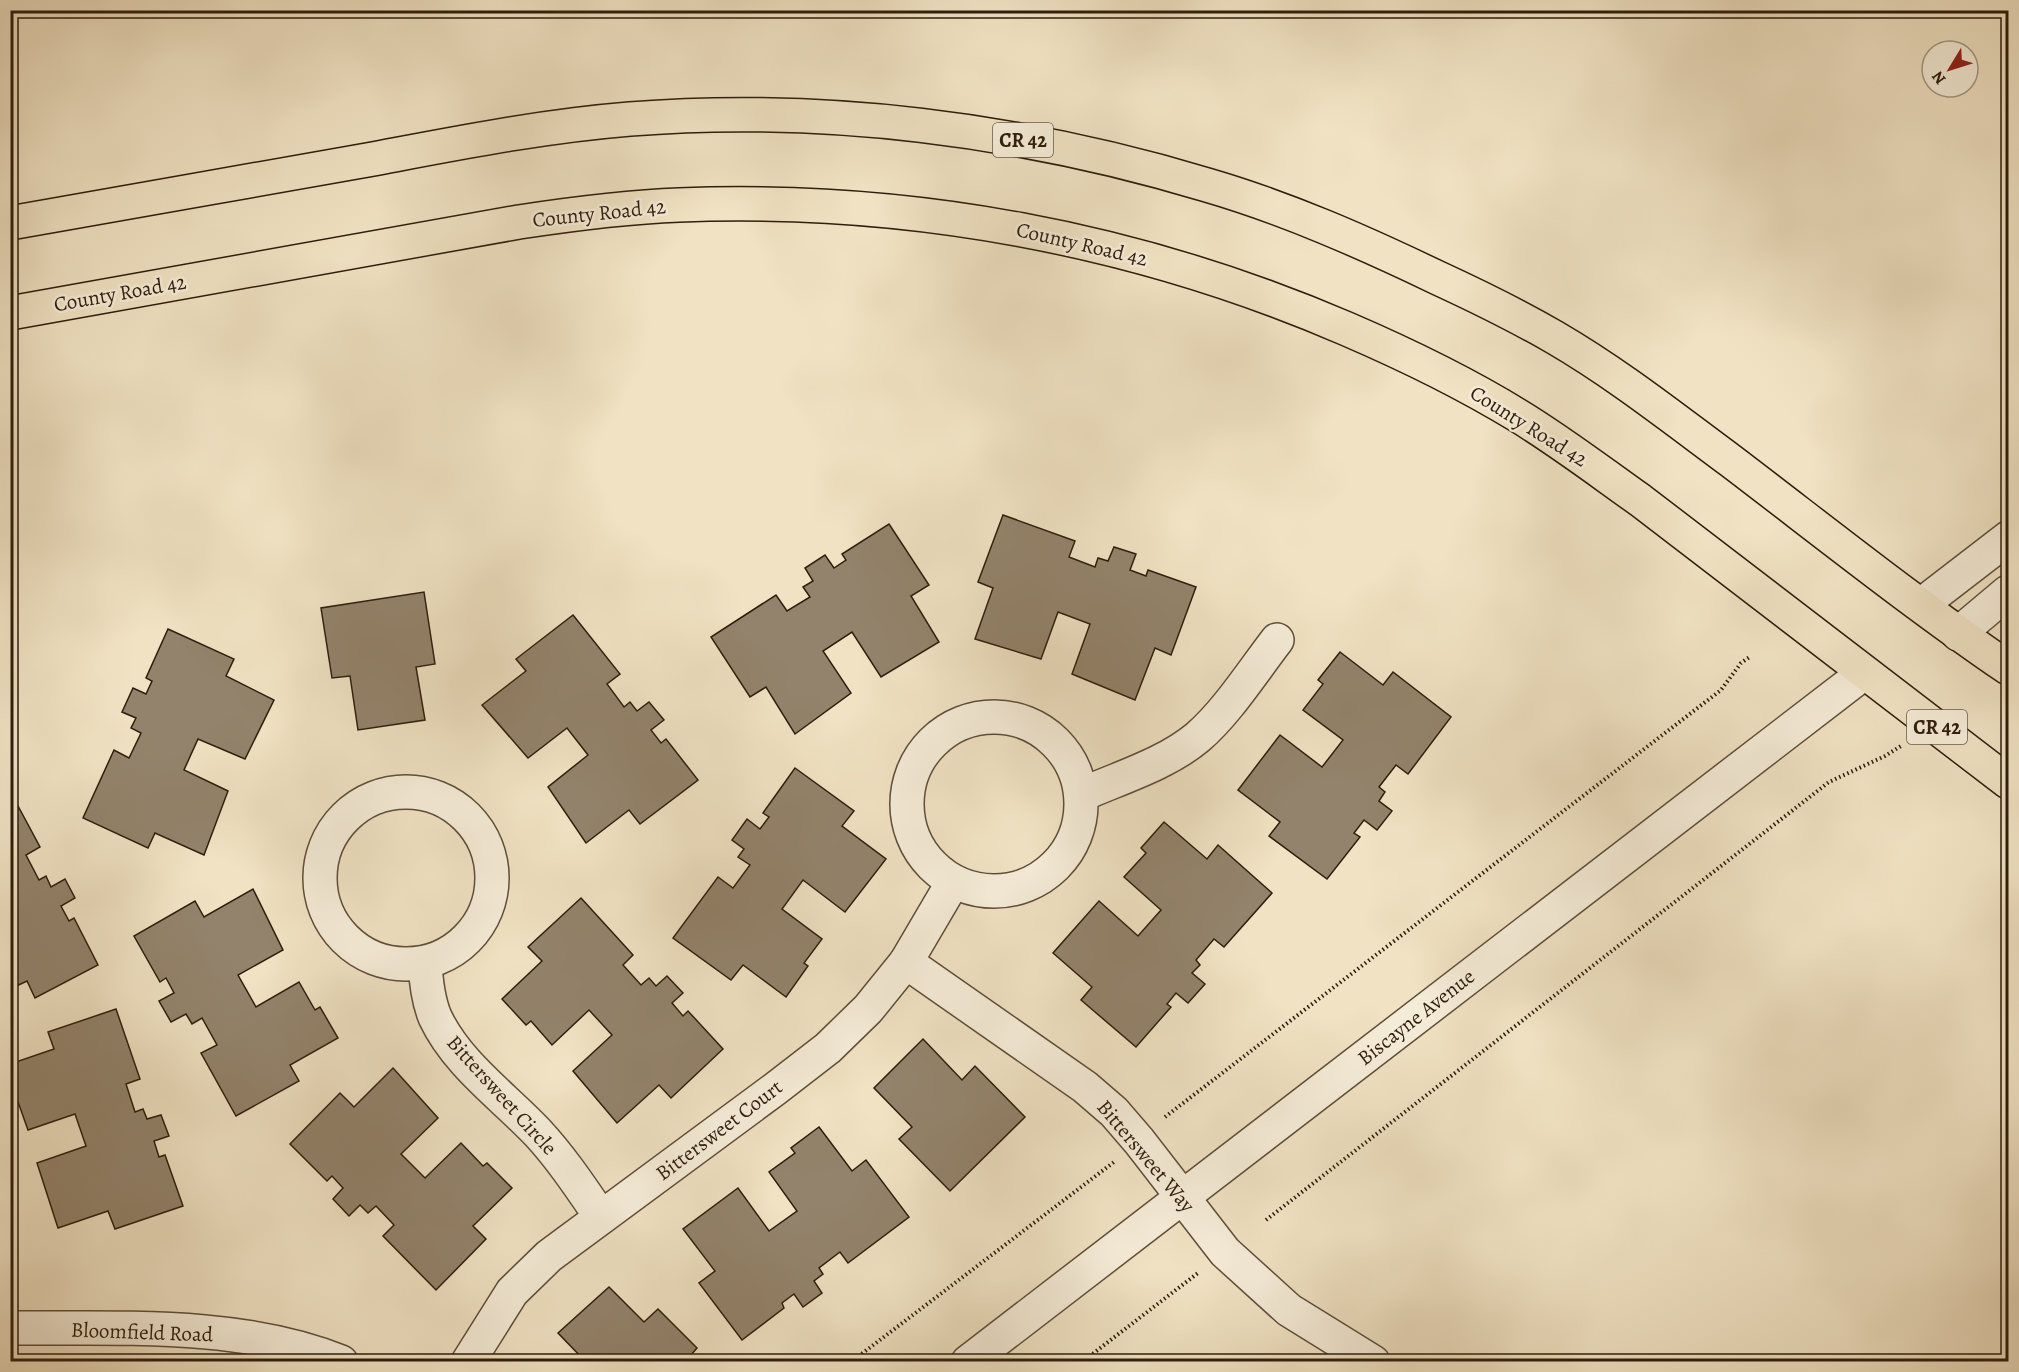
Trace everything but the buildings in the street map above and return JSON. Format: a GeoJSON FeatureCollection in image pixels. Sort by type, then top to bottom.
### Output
{"type":"FeatureCollection","features":[{"type":"Feature","properties":{"kind":"highway","name":"CR 42"},"geometry":{"type":"LineString","coordinates":[[10,223],[473,141],[629,119],[790,116],[867,120],[1026,141],[1120,161],[1210,185],[1316,223],[1407,263],[1554,337],[1680,423],[1921,606],[2008,668]]}},
{"type":"Feature","properties":{"kind":"highway","name":"County Road 42"},"geometry":{"type":"LineString","coordinates":[[10,313],[519,222],[598,211],[666,206],[757,204],[914,212],[1074,239],[1214,278],[1297,308],[1434,370],[1517,414],[1631,493],[2008,782]]}},
{"type":"Feature","properties":{"kind":"street"},"geometry":{"type":"LineString","coordinates":[[1921,606],[2008,538]]}},
{"type":"Feature","properties":{"kind":"street"},"geometry":{"type":"LineString","coordinates":[[1958,633],[2008,592]]}},
{"type":"Feature","properties":{"kind":"street"},"geometry":{"type":"LineString","coordinates":[[1081,795],[1171,755],[1197,738],[1214,721],[1276,640]]}},
{"type":"Feature","properties":{"kind":"street","name":"Biscayne Avenue"},"geometry":{"type":"LineString","coordinates":[[968,1362],[1864,673]]}},
{"type":"Feature","properties":{"kind":"street"},"geometry":{"type":"LineString","coordinates":[[1007,717],[1036,726],[1060,746],[1076,772],[1081,795],[1078,832],[1064,859],[1041,879],[1013,891],[982,892],[953,882],[928,863],[912,837],[906,807],[910,777],[924,750],[947,729],[976,718],[1007,717]]}},
{"type":"Feature","properties":{"kind":"street"},"geometry":{"type":"LineString","coordinates":[[404,790],[435,796],[462,811],[486,844],[493,882],[488,908],[476,930],[456,950],[425,963],[398,965],[368,956],[345,940],[326,914],[320,888],[320,862],[332,831],[351,809],[377,795],[404,790]]}},
{"type":"Feature","properties":{"kind":"street","name":"Bittersweet Court"},"geometry":{"type":"LineString","coordinates":[[468,1362],[513,1292],[549,1256],[775,1089],[828,1048],[868,1010],[906,962],[953,882]]}},
{"type":"Feature","properties":{"kind":"street","name":"Bittersweet Way"},"geometry":{"type":"LineString","coordinates":[[906,962],[1085,1087],[1114,1112],[1225,1252],[1289,1310],[1373,1362]]}},
{"type":"Feature","properties":{"kind":"street","name":"Bittersweet Circle"},"geometry":{"type":"LineString","coordinates":[[425,963],[427,989],[435,1017],[452,1045],[539,1134],[568,1169],[601,1217]]}},
{"type":"Feature","properties":{"kind":"street","name":"Bloomfield Road"},"geometry":{"type":"LineString","coordinates":[[10,1328],[164,1330],[230,1335],[278,1343],[341,1362]]}},
{"type":"Feature","properties":{"kind":"path"},"geometry":{"type":"LineString","coordinates":[[1166,1117],[1721,690],[1740,663],[1750,656]]}},
{"type":"Feature","properties":{"kind":"path"},"geometry":{"type":"LineString","coordinates":[[1266,1220],[1829,782],[1901,746]]}},
{"type":"Feature","properties":{"kind":"path"},"geometry":{"type":"LineString","coordinates":[[851,1362],[1121,1156]]}},
{"type":"Feature","properties":{"kind":"path"},"geometry":{"type":"LineString","coordinates":[[1082,1362],[1203,1270]]}}]}
